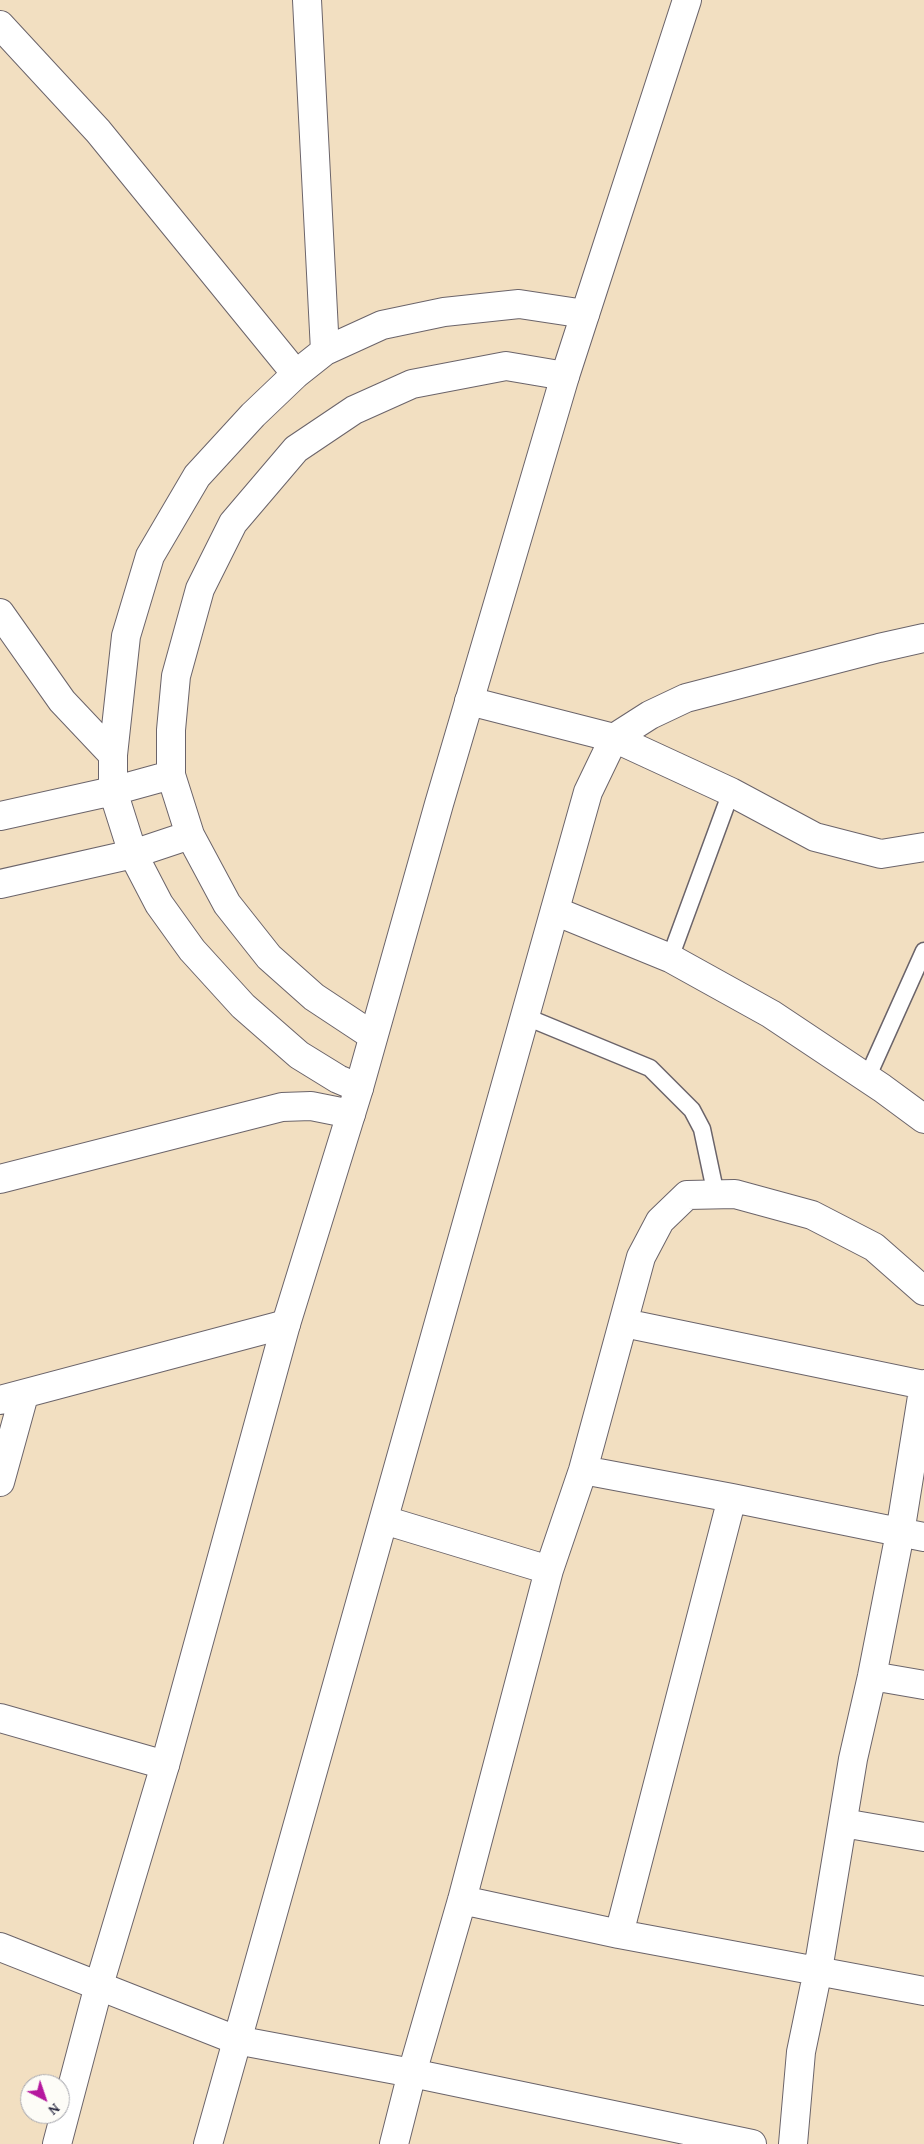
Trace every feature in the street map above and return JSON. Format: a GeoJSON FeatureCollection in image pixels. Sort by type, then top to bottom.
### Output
{"type":"FeatureCollection","features":[{"type":"Feature","properties":{"kind":"street"},"geometry":{"type":"LineString","coordinates":[[307,0],[325,351]]}},
{"type":"Feature","properties":{"kind":"street"},"geometry":{"type":"LineString","coordinates":[[57,2144],[99,1985],[165,1765],[286,1324],[359,1088],[469,701],[565,376],[687,0]]}},
{"type":"Feature","properties":{"kind":"street"},"geometry":{"type":"LineString","coordinates":[[0,25],[98,131],[296,374]]}},
{"type":"Feature","properties":{"kind":"street"},"geometry":{"type":"LineString","coordinates":[[359,1088],[338,1079],[299,1054],[243,1006],[192,950],[160,904],[133,854],[113,791],[113,756],[126,636],[150,556],[197,476],[253,415],[296,374],[325,351],[382,325],[444,312],[519,304],[585,314]]}},
{"type":"Feature","properties":{"kind":"street"},"geometry":{"type":"LineString","coordinates":[[373,1036],[314,997],[269,957],[227,904],[190,835],[170,776],[170,730],[176,676],[200,589],[233,523],[296,449],[354,410],[412,384],[506,366],[565,376]]}},
{"type":"Feature","properties":{"kind":"street"},"geometry":{"type":"LineString","coordinates":[[0,613],[62,701],[113,756]]}},
{"type":"Feature","properties":{"kind":"street"},"geometry":{"type":"LineString","coordinates":[[208,2144],[588,792],[614,738],[650,715],[686,698],[870,650],[924,638]]}},
{"type":"Feature","properties":{"kind":"street"},"geometry":{"type":"LineString","coordinates":[[469,701],[614,738],[731,792],[815,837],[881,854],[924,847]]}},
{"type":"Feature","properties":{"kind":"street"},"geometry":{"type":"LineString","coordinates":[[0,816],[113,791],[170,776]]}},
{"type":"Feature","properties":{"kind":"street"},"geometry":{"type":"LineString","coordinates":[[0,884],[133,854],[190,835]]}},
{"type":"Feature","properties":{"kind":"street"},"geometry":{"type":"LineString","coordinates":[[555,911],[670,958],[770,1014],[867,1078],[924,1119]]}},
{"type":"Feature","properties":{"kind":"street"},"geometry":{"type":"LineString","coordinates":[[0,1179],[282,1107],[311,1106],[351,1114]]}},
{"type":"Feature","properties":{"kind":"street"},"geometry":{"type":"LineString","coordinates":[[394,2144],[412,2073],[462,1900],[549,1570],[583,1470],[641,1257],[660,1221],[687,1195],[734,1194],[812,1216],[874,1248],[924,1291]]}},
{"type":"Feature","properties":{"kind":"street"},"geometry":{"type":"LineString","coordinates":[[624,1323],[924,1384],[912,1535],[872,1676],[853,1758],[818,1970],[801,2052],[793,2144]]}},
{"type":"Feature","properties":{"kind":"street"},"geometry":{"type":"LineString","coordinates":[[0,1482],[12,1398],[286,1324]]}},
{"type":"Feature","properties":{"kind":"street"},"geometry":{"type":"LineString","coordinates":[[583,1470],[912,1535]]}},
{"type":"Feature","properties":{"kind":"street"},"geometry":{"type":"LineString","coordinates":[[619,1934],[732,1498]]}},
{"type":"Feature","properties":{"kind":"street"},"geometry":{"type":"LineString","coordinates":[[384,1520],[549,1570]]}},
{"type":"Feature","properties":{"kind":"street"},"geometry":{"type":"LineString","coordinates":[[872,1676],[924,1685]]}},
{"type":"Feature","properties":{"kind":"street"},"geometry":{"type":"LineString","coordinates":[[0,1718],[165,1765]]}},
{"type":"Feature","properties":{"kind":"street"},"geometry":{"type":"LineString","coordinates":[[843,1823],[924,1837]]}},
{"type":"Feature","properties":{"kind":"street"},"geometry":{"type":"LineString","coordinates":[[462,1900],[619,1934],[924,1991]]}},
{"type":"Feature","properties":{"kind":"street"},"geometry":{"type":"LineString","coordinates":[[0,1947],[236,2040],[412,2073],[752,2144]]}},
{"type":"Feature","properties":{"kind":"lane"},"geometry":{"type":"LineString","coordinates":[[670,958],[731,792]]}},
{"type":"Feature","properties":{"kind":"lane"},"geometry":{"type":"LineString","coordinates":[[867,1078],[924,952]]}},
{"type":"Feature","properties":{"kind":"lane"},"geometry":{"type":"LineString","coordinates":[[524,1016],[650,1068],[692,1110],[702,1129],[716,1195]]}}]}
